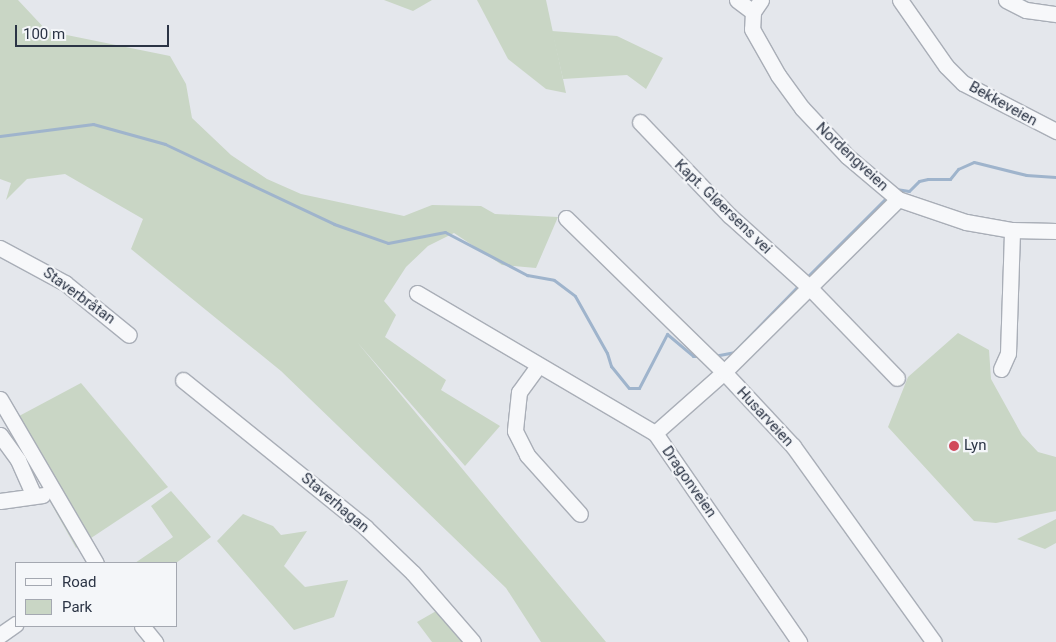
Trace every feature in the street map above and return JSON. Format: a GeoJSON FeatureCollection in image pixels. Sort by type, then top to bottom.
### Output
{"type":"FeatureCollection","features":[{"type":"Feature","properties":{"kind":"street","name":"Nordengveien"},"geometry":{"type":"LineString","coordinates":[[737,0],[757,6],[752,29],[778,75],[802,108],[847,156],[898,200],[938,214],[1012,230],[1056,231]]}},
{"type":"Feature","properties":{"kind":"street","name":"Bekkeveien"},"geometry":{"type":"LineString","coordinates":[[900,0],[946,66],[963,83],[1056,131]]}},
{"type":"Feature","properties":{"kind":"street"},"geometry":{"type":"LineString","coordinates":[[1006,0],[1026,10],[1056,14]]}},
{"type":"Feature","properties":{"kind":"street","name":"Kapt. Gløersens vei"},"geometry":{"type":"LineString","coordinates":[[640,122],[729,215],[810,288],[898,378]]}},
{"type":"Feature","properties":{"kind":"street"},"geometry":{"type":"LineString","coordinates":[[655,433],[724,372],[898,200]]}},
{"type":"Feature","properties":{"kind":"street","name":"Husarveien"},"geometry":{"type":"LineString","coordinates":[[566,218],[724,372],[793,446],[934,642]]}},
{"type":"Feature","properties":{"kind":"street"},"geometry":{"type":"LineString","coordinates":[[1001,369],[1008,353],[1012,230]]}},
{"type":"Feature","properties":{"kind":"street","name":"Staverbråtan"},"geometry":{"type":"LineString","coordinates":[[0,248],[65,282],[129,335]]}},
{"type":"Feature","properties":{"kind":"street","name":"Dragonveien"},"geometry":{"type":"LineString","coordinates":[[417,293],[538,366],[655,433],[799,642]]}},
{"type":"Feature","properties":{"kind":"street"},"geometry":{"type":"LineString","coordinates":[[538,366],[518,397],[515,432],[527,455],[580,514]]}},
{"type":"Feature","properties":{"kind":"street","name":"Staverhagan"},"geometry":{"type":"LineString","coordinates":[[183,380],[365,527],[413,573],[473,642]]}},
{"type":"Feature","properties":{"kind":"street"},"geometry":{"type":"LineString","coordinates":[[0,399],[95,562]]}},
{"type":"Feature","properties":{"kind":"street"},"geometry":{"type":"LineString","coordinates":[[0,435],[18,460],[34,496]]}},
{"type":"Feature","properties":{"kind":"street"},"geometry":{"type":"LineString","coordinates":[[0,501],[55,494]]}},
{"type":"Feature","properties":{"kind":"street"},"geometry":{"type":"LineString","coordinates":[[0,635],[15,625]]}},
{"type":"Feature","properties":{"kind":"green space"},"geometry":{"type":"Polygon","coordinates":[[[0,0],[18,0],[47,31],[170,56],[186,84],[192,118],[231,155],[267,179],[301,194],[404,216],[432,205],[481,206],[495,214],[558,217],[536,268],[502,265],[454,233],[428,246],[406,267],[384,301],[396,315],[385,337],[446,380],[441,390],[500,426],[465,466],[357,342],[606,642],[541,642],[506,588],[281,371],[131,249],[143,219],[65,174],[27,179],[6,200],[11,183],[0,179],[0,0]]]}},
{"type":"Feature","properties":{"kind":"green space"},"geometry":{"type":"Polygon","coordinates":[[[384,0],[432,0],[413,11],[384,0]]]}},
{"type":"Feature","properties":{"kind":"green space"},"geometry":{"type":"Polygon","coordinates":[[[477,0],[546,0],[566,93],[546,89],[508,59],[477,0]]]}},
{"type":"Feature","properties":{"kind":"green space"},"geometry":{"type":"Polygon","coordinates":[[[552,31],[617,36],[663,58],[646,89],[627,75],[563,79],[552,31]]]}},
{"type":"Feature","properties":{"kind":"green space"},"geometry":{"type":"Polygon","coordinates":[[[958,333],[989,350],[991,379],[1022,435],[1038,452],[1056,457],[1056,511],[996,523],[974,521],[888,427],[908,377],[958,333]]]}},
{"type":"Feature","properties":{"kind":"green space"},"geometry":{"type":"Polygon","coordinates":[[[81,383],[168,487],[76,548],[6,423],[81,383]]]}},
{"type":"Feature","properties":{"kind":"green space"},"geometry":{"type":"Polygon","coordinates":[[[171,491],[211,537],[177,562],[136,562],[173,537],[151,506],[171,491]]]}},
{"type":"Feature","properties":{"kind":"green space"},"geometry":{"type":"Polygon","coordinates":[[[243,514],[273,526],[281,535],[307,531],[284,566],[305,587],[348,580],[334,617],[294,630],[217,541],[243,514]]]}},
{"type":"Feature","properties":{"kind":"green space"},"geometry":{"type":"Polygon","coordinates":[[[1056,519],[1056,543],[1045,549],[1017,539],[1056,519]]]}},
{"type":"Feature","properties":{"kind":"green space"},"geometry":{"type":"Polygon","coordinates":[[[438,610],[465,642],[432,642],[417,622],[438,610]]]}},
{"type":"Feature","properties":{"kind":"waterway"},"geometry":{"type":"LineString","coordinates":[[0,136],[93,124],[165,144],[334,224],[388,243],[445,232],[527,275],[554,280],[575,296],[607,353],[611,366],[629,388],[639,388],[667,334],[693,356],[700,356]]}},
{"type":"Feature","properties":{"kind":"waterway"},"geometry":{"type":"LineString","coordinates":[[896,189],[909,191],[919,181],[950,179],[958,169],[974,162],[1026,175],[1056,177]]}},
{"type":"Feature","properties":{"kind":"waterway"},"geometry":{"type":"LineString","coordinates":[[805,279],[887,197]]}},
{"type":"Feature","properties":{"kind":"waterway"},"geometry":{"type":"LineString","coordinates":[[714,356],[734,352],[799,285]]}},
{"type":"Feature","properties":{"kind":"place","name":"Lyn"},"geometry":{"type":"Point","coordinates":[954,446]}}]}
